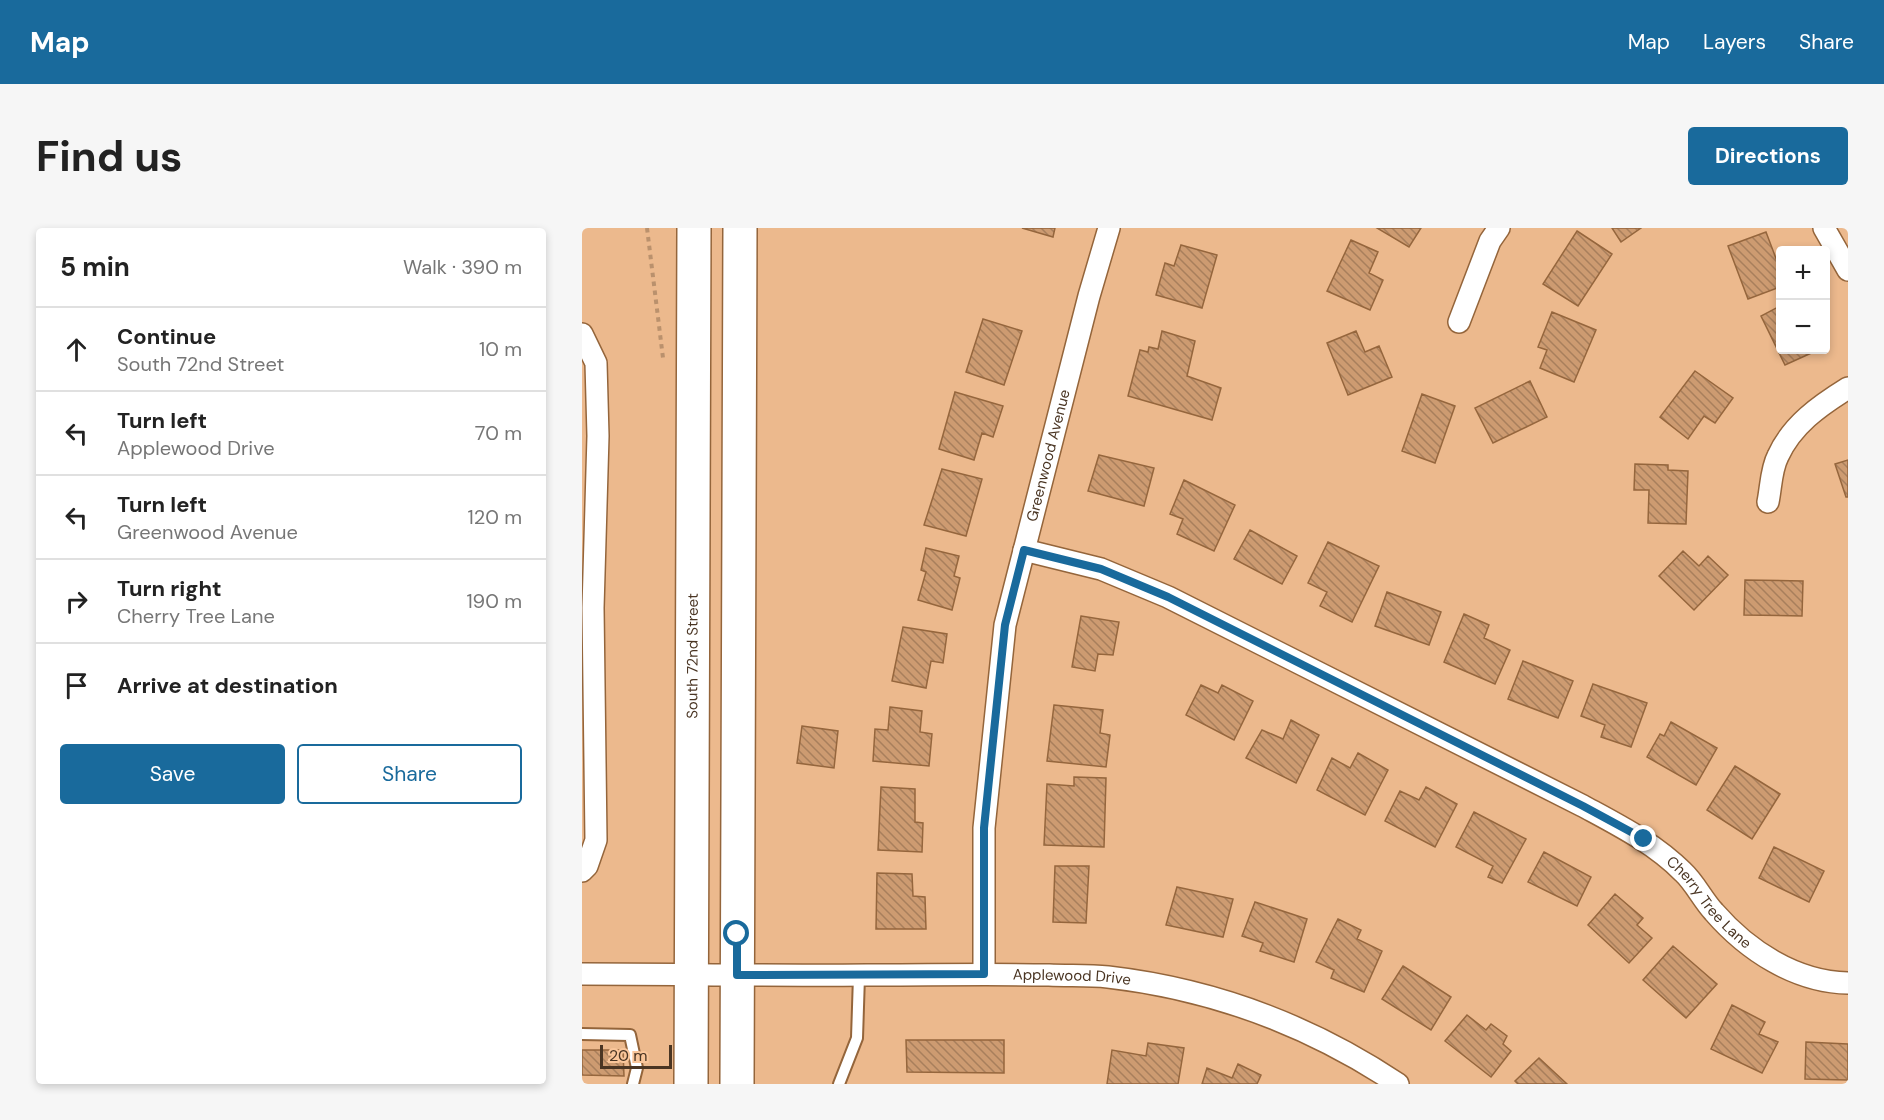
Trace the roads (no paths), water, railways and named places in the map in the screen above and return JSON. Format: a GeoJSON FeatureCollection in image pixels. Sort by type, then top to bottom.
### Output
{"type":"FeatureCollection","features":[{"type":"Feature","properties":{"kind":"main road","name":"South 72nd Street"},"geometry":{"type":"LineString","coordinates":[[691,1084],[694,228]]}},
{"type":"Feature","properties":{"kind":"main road"},"geometry":{"type":"LineString","coordinates":[[737,1084],[740,228]]}},
{"type":"Feature","properties":{"kind":"street","name":"Greenwood Avenue"},"geometry":{"type":"LineString","coordinates":[[984,974],[984,828],[1005,625],[1089,296],[1109,228]]}},
{"type":"Feature","properties":{"kind":"street"},"geometry":{"type":"LineString","coordinates":[[1459,321],[1490,241],[1499,228]]}},
{"type":"Feature","properties":{"kind":"street"},"geometry":{"type":"LineString","coordinates":[[1824,228],[1848,270]]}},
{"type":"Feature","properties":{"kind":"street"},"geometry":{"type":"LineString","coordinates":[[582,334],[596,363],[597,448],[588,608],[596,840],[587,866],[582,871]]}},
{"type":"Feature","properties":{"kind":"street"},"geometry":{"type":"LineString","coordinates":[[1768,502],[1777,458],[1795,427],[1828,400],[1848,388]]}},
{"type":"Feature","properties":{"kind":"street","name":"Cherry Tree Lane"},"geometry":{"type":"LineString","coordinates":[[1024,550],[1101,569],[1168,597],[1583,806],[1644,839],[1683,872],[1714,912],[1744,941],[1770,960],[1798,974],[1848,983]]}},
{"type":"Feature","properties":{"kind":"street","name":"Applewood Drive"},"geometry":{"type":"LineString","coordinates":[[582,974],[859,976],[984,974],[1106,977],[1183,989],[1252,1010],[1314,1035],[1398,1084]]}},
{"type":"Feature","properties":{"kind":"lane"},"geometry":{"type":"LineString","coordinates":[[839,1084],[857,1038],[859,976]]}},
{"type":"Feature","properties":{"kind":"lane"},"geometry":{"type":"LineString","coordinates":[[582,1034],[630,1035],[637,1068],[633,1084]]}}]}
